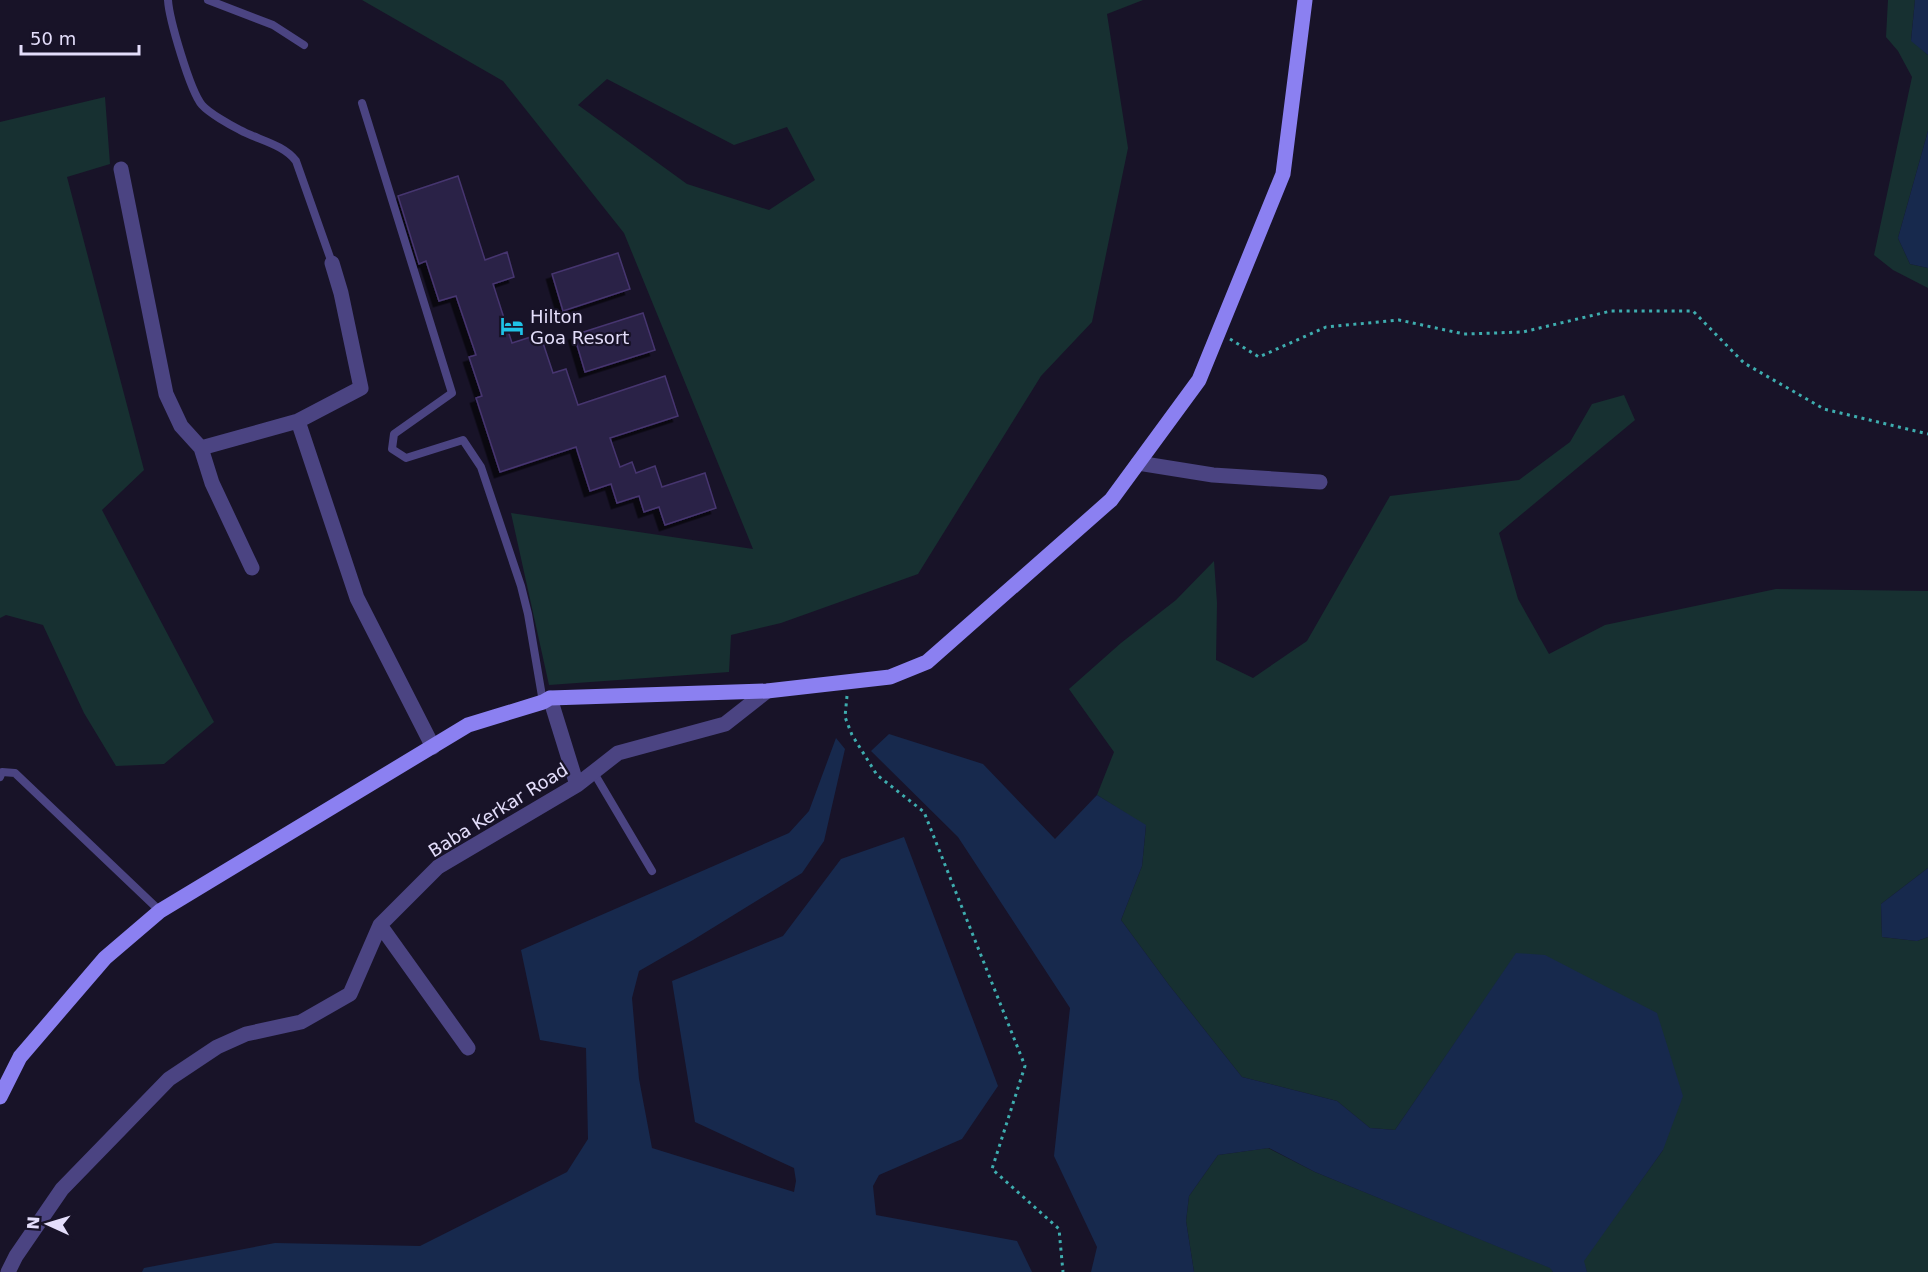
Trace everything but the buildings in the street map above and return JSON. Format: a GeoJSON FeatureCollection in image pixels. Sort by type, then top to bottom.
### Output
{"type":"FeatureCollection","features":[{"type":"Feature","properties":{"kind":"main road"},"geometry":{"type":"LineString","coordinates":[[0,1097],[5,1074],[105,958],[160,911],[468,725],[546,700],[767,691],[890,677],[927,662],[1112,500],[1199,380],[1284,174],[1305,0]]}},
{"type":"Feature","properties":{"kind":"street"},"geometry":{"type":"LineString","coordinates":[[121,169],[166,394],[181,426],[201,448],[212,483],[252,568]]}},
{"type":"Feature","properties":{"kind":"street"},"geometry":{"type":"LineString","coordinates":[[201,448],[298,421],[361,388],[332,263]]}},
{"type":"Feature","properties":{"kind":"street"},"geometry":{"type":"LineString","coordinates":[[298,421],[357,598],[433,747]]}},
{"type":"Feature","properties":{"kind":"street"},"geometry":{"type":"LineString","coordinates":[[1138,463],[1213,475],[1320,482]]}},
{"type":"Feature","properties":{"kind":"street","name":"Baba Kerkar Road"},"geometry":{"type":"LineString","coordinates":[[8,1272],[16,1256],[62,1189],[170,1080],[218,1047],[246,1034],[301,1022],[350,994],[380,925],[438,867],[577,785],[618,753],[724,724],[767,691]]}},
{"type":"Feature","properties":{"kind":"street"},"geometry":{"type":"LineString","coordinates":[[546,700],[577,785]]}},
{"type":"Feature","properties":{"kind":"street"},"geometry":{"type":"LineString","coordinates":[[380,925],[468,1048]]}},
{"type":"Feature","properties":{"kind":"lane"},"geometry":{"type":"LineString","coordinates":[[168,0],[168,9],[176,37],[194,91],[202,105],[238,130],[290,152],[296,161],[332,263]]}},
{"type":"Feature","properties":{"kind":"lane"},"geometry":{"type":"LineString","coordinates":[[208,0],[273,25],[304,45]]}},
{"type":"Feature","properties":{"kind":"lane"},"geometry":{"type":"LineString","coordinates":[[362,103],[452,393],[394,434],[392,449],[406,458],[462,440],[481,467],[528,614],[546,700]]}},
{"type":"Feature","properties":{"kind":"lane"},"geometry":{"type":"LineString","coordinates":[[0,777],[2,772],[15,773],[160,911]]}},
{"type":"Feature","properties":{"kind":"lane"},"geometry":{"type":"LineString","coordinates":[[594,773],[652,871]]}},
{"type":"Feature","properties":{"kind":"path"},"geometry":{"type":"LineString","coordinates":[[1219,332],[1259,357],[1326,327],[1399,320],[1464,334],[1523,332],[1611,311],[1693,311],[1744,363],[1824,409],[1928,434]]}},
{"type":"Feature","properties":{"kind":"path"},"geometry":{"type":"LineString","coordinates":[[849,682],[845,717],[852,735],[877,775],[924,812],[1025,1066],[992,1169],[1059,1229],[1063,1272]]}},
{"type":"Feature","properties":{"kind":"green space"},"geometry":{"type":"Polygon","coordinates":[[[362,0],[1143,0],[1107,14],[1128,148],[1092,322],[1041,376],[918,574],[781,623],[731,635],[729,672],[549,685],[511,513],[753,549],[624,233],[503,81],[362,0]],[[607,79],[578,105],[687,184],[769,210],[815,180],[787,127],[734,145],[607,79]]]}},
{"type":"Feature","properties":{"kind":"green space"},"geometry":{"type":"Polygon","coordinates":[[[1888,0],[1915,0],[1911,40],[1928,55],[1928,131],[1898,238],[1910,264],[1928,268],[1928,288],[1893,270],[1874,255],[1912,77],[1898,51],[1886,37],[1888,0]]]}},
{"type":"Feature","properties":{"kind":"green space"},"geometry":{"type":"Polygon","coordinates":[[[105,97],[110,164],[67,177],[144,470],[102,510],[214,722],[164,764],[116,766],[84,713],[43,625],[6,615],[0,618],[0,122],[105,97]]]}},
{"type":"Feature","properties":{"kind":"green space"},"geometry":{"type":"Polygon","coordinates":[[[1624,395],[1635,420],[1499,533],[1518,599],[1549,654],[1605,625],[1776,589],[1928,591],[1928,868],[1881,904],[1882,937],[1917,941],[1928,937],[1928,1272],[1587,1272],[1583,1261],[1663,1150],[1516,954],[1395,1130],[1370,1128],[1337,1101],[1242,1077],[1121,920],[1142,866],[1146,826],[1097,795],[1114,752],[1069,689],[1121,643],[1176,600],[1214,561],[1217,603],[1216,660],[1253,678],[1307,641],[1390,496],[1519,480],[1570,442],[1592,404],[1624,395]]]}},
{"type":"Feature","properties":{"kind":"green space"},"geometry":{"type":"Polygon","coordinates":[[[1268,1148],[1315,1172],[1551,1268],[1553,1272],[1194,1272],[1186,1221],[1189,1196],[1218,1155],[1268,1148]]]}},
{"type":"Feature","properties":{"kind":"water"},"geometry":{"type":"Polygon","coordinates":[[[1915,0],[1928,0],[1928,55],[1911,41],[1915,0]]]}},
{"type":"Feature","properties":{"kind":"water"},"geometry":{"type":"Polygon","coordinates":[[[1928,131],[1928,268],[1910,264],[1898,238],[1928,131]]]}},
{"type":"Feature","properties":{"kind":"water"},"geometry":{"type":"Polygon","coordinates":[[[889,734],[983,764],[1055,839],[1097,795],[1146,825],[1142,866],[1121,920],[1169,985],[1242,1077],[1337,1101],[1370,1128],[1395,1130],[1516,953],[1545,955],[1657,1013],[1683,1096],[1663,1150],[1584,1261],[1587,1272],[1553,1272],[1550,1268],[1315,1172],[1269,1148],[1218,1155],[1189,1196],[1186,1221],[1194,1272],[1091,1272],[1097,1247],[1054,1156],[1070,1008],[958,837],[871,751],[889,734]]]}},
{"type":"Feature","properties":{"kind":"water"},"geometry":{"type":"Polygon","coordinates":[[[836,738],[845,749],[824,841],[802,873],[639,971],[632,998],[639,1079],[652,1148],[794,1192],[796,1181],[794,1168],[695,1122],[672,981],[783,936],[841,859],[904,837],[998,1086],[962,1139],[879,1175],[873,1186],[876,1215],[1017,1241],[1032,1272],[142,1272],[144,1268],[275,1243],[420,1246],[567,1172],[588,1139],[586,1048],[540,1040],[521,950],[789,833],[809,811],[836,738]]]}},
{"type":"Feature","properties":{"kind":"water"},"geometry":{"type":"Polygon","coordinates":[[[1928,868],[1928,937],[1917,941],[1882,937],[1881,904],[1928,868]]]}},
{"type":"Feature","properties":{"kind":"place","name":"Hilton Goa Resort"},"geometry":{"type":"Point","coordinates":[512,326]}}]}
